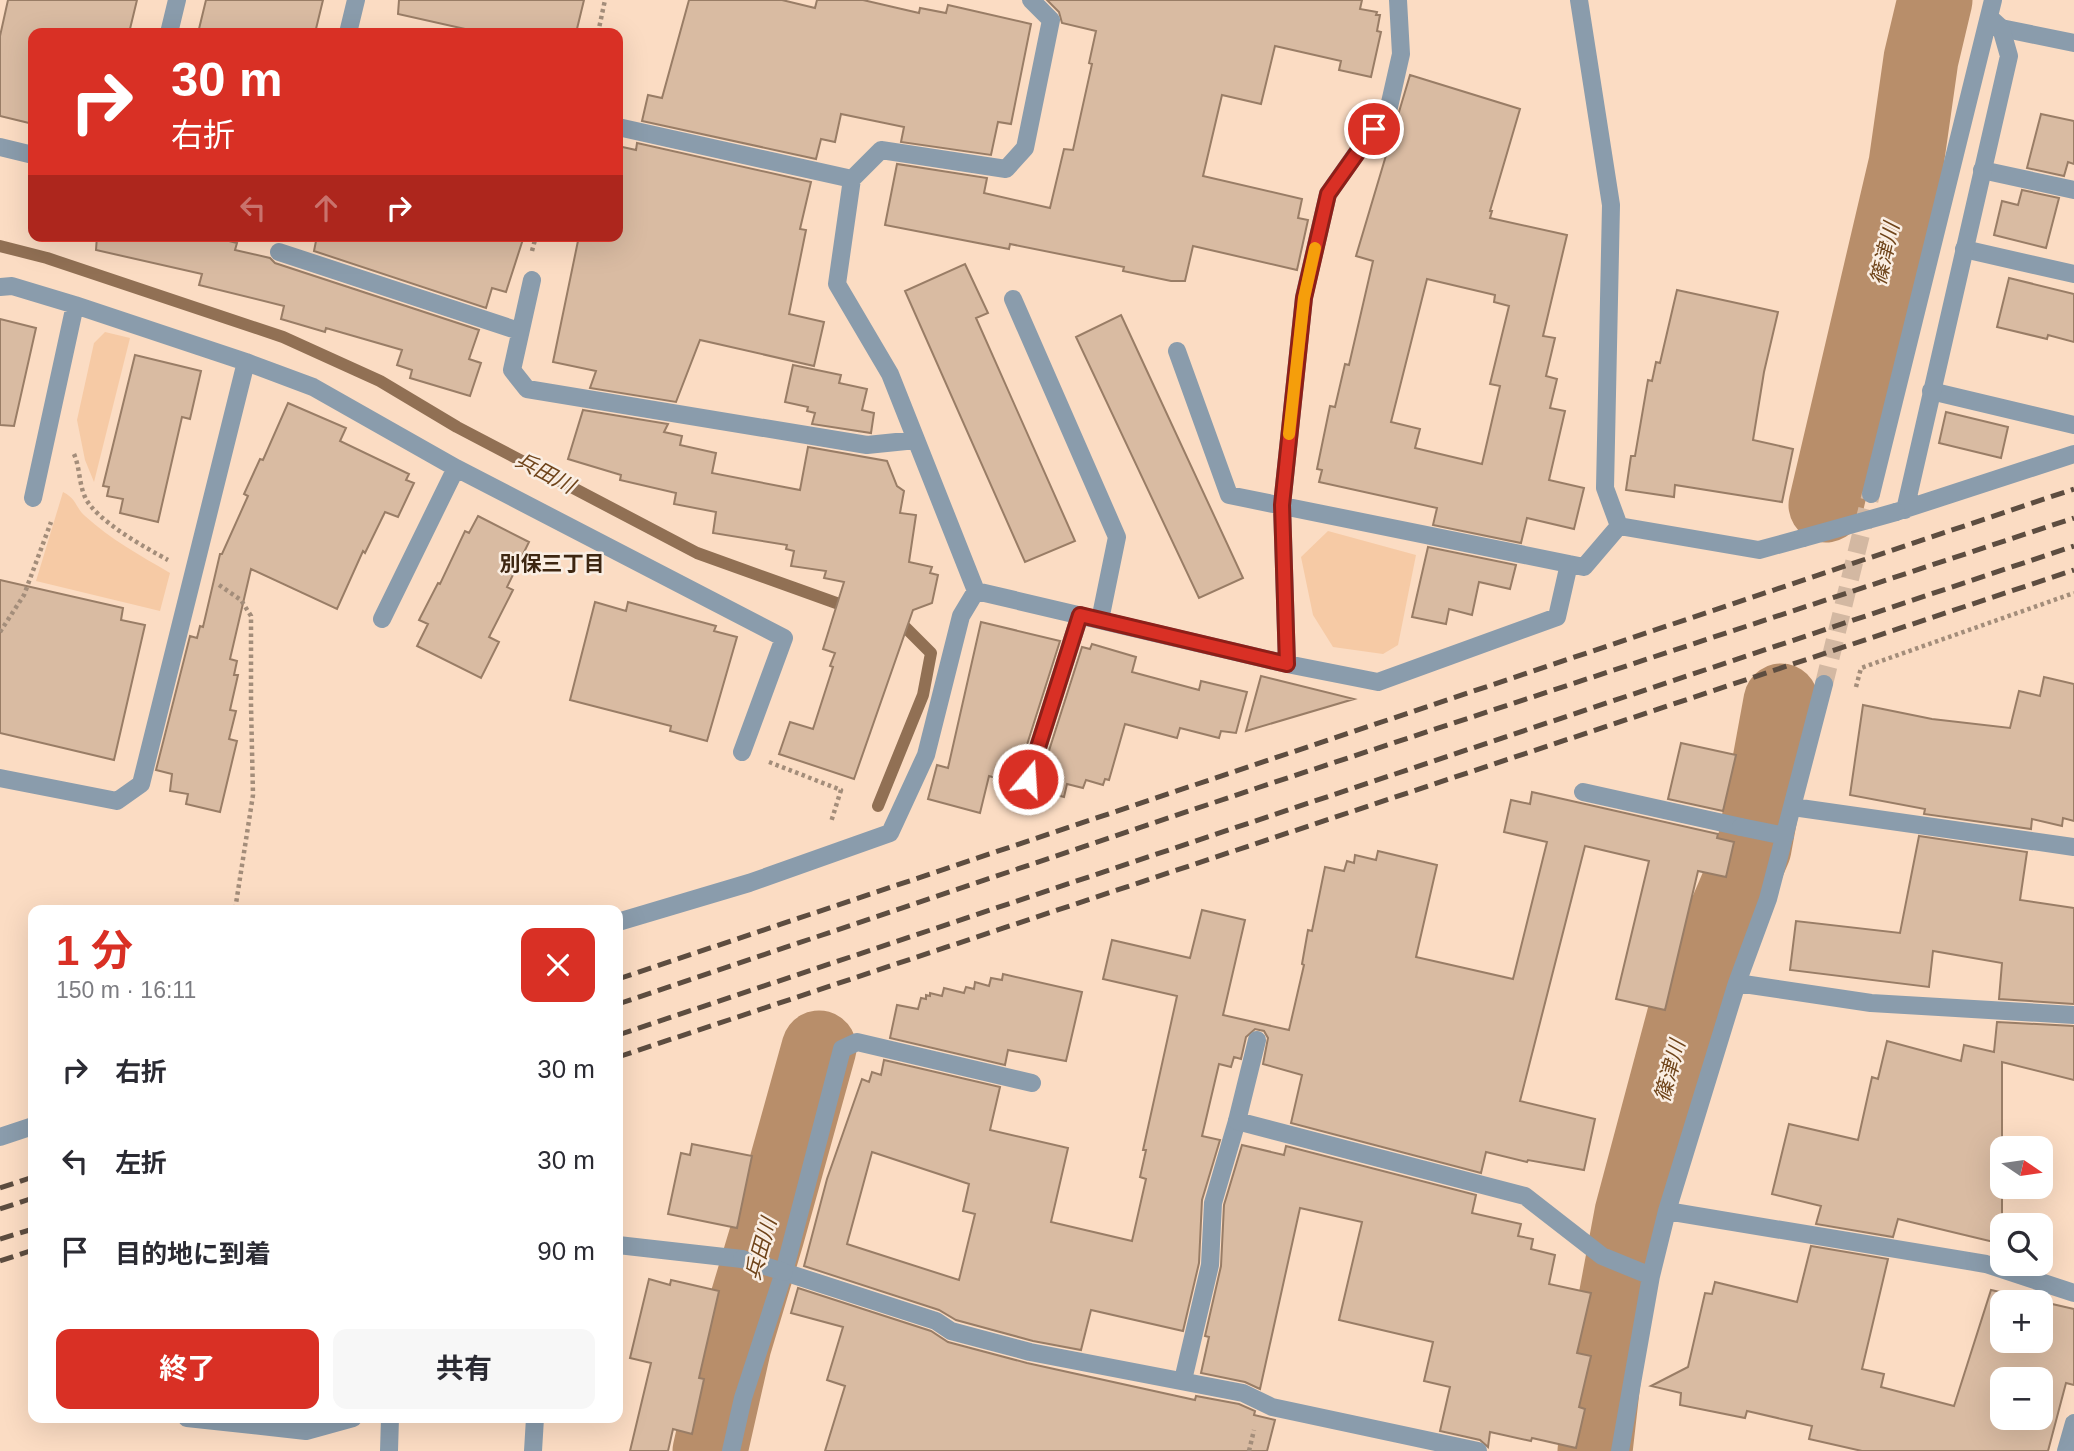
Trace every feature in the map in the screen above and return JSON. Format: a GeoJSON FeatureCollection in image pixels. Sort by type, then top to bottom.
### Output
{"type":"FeatureCollection","features":[{"type":"Feature","properties":{"kind":"street"},"geometry":{"type":"LineString","coordinates":[[170,28],[177,0]]}},
{"type":"Feature","properties":{"kind":"street"},"geometry":{"type":"LineString","coordinates":[[349,28],[356,0]]}},
{"type":"Feature","properties":{"kind":"street"},"geometry":{"type":"LineString","coordinates":[[976,591],[890,374],[837,284],[852,179],[881,150],[1006,169],[1025,148],[1051,20],[1031,0]]}},
{"type":"Feature","properties":{"kind":"street"},"geometry":{"type":"LineString","coordinates":[[1287,664],[1282,505],[1304,298],[1328,194],[1389,107],[1401,54],[1398,0]]}},
{"type":"Feature","properties":{"kind":"street"},"geometry":{"type":"LineString","coordinates":[[1579,0],[1611,205],[1605,488],[1619,526]]}},
{"type":"Feature","properties":{"kind":"street"},"geometry":{"type":"LineString","coordinates":[[1900,511],[1931,391],[2009,56],[1994,15]]}},
{"type":"Feature","properties":{"kind":"street"},"geometry":{"type":"LineString","coordinates":[[1994,15],[2074,43]]}},
{"type":"Feature","properties":{"kind":"street"},"geometry":{"type":"LineString","coordinates":[[1871,494],[1994,15]]}},
{"type":"Feature","properties":{"kind":"street"},"geometry":{"type":"LineString","coordinates":[[623,128],[852,179]]}},
{"type":"Feature","properties":{"kind":"street"},"geometry":{"type":"LineString","coordinates":[[0,147],[28,154]]}},
{"type":"Feature","properties":{"kind":"street"},"geometry":{"type":"LineString","coordinates":[[1982,170],[2074,190]]}},
{"type":"Feature","properties":{"kind":"street"},"geometry":{"type":"LineString","coordinates":[[1964,249],[2074,274]]}},
{"type":"Feature","properties":{"kind":"street"},"geometry":{"type":"LineString","coordinates":[[279,252],[519,331]]}},
{"type":"Feature","properties":{"kind":"street"},"geometry":{"type":"LineString","coordinates":[[532,280],[512,370],[527,389],[867,445],[916,440]]}},
{"type":"Feature","properties":{"kind":"street"},"geometry":{"type":"LineString","coordinates":[[0,287],[12,286],[75,305],[313,387],[456,468],[784,638],[742,752]]}},
{"type":"Feature","properties":{"kind":"street"},"geometry":{"type":"LineString","coordinates":[[1013,299],[1117,537],[1100,620]]}},
{"type":"Feature","properties":{"kind":"street"},"geometry":{"type":"LineString","coordinates":[[33,498],[75,305]]}},
{"type":"Feature","properties":{"kind":"street"},"geometry":{"type":"LineString","coordinates":[[1177,351],[1229,495],[1584,567],[1619,526]]}},
{"type":"Feature","properties":{"kind":"street"},"geometry":{"type":"LineString","coordinates":[[0,778],[117,801],[141,785],[246,362]]}},
{"type":"Feature","properties":{"kind":"street"},"geometry":{"type":"LineString","coordinates":[[1931,391],[2074,425]]}},
{"type":"Feature","properties":{"kind":"street"},"geometry":{"type":"LineString","coordinates":[[1619,526],[1759,550],[1900,511],[2074,454]]}},
{"type":"Feature","properties":{"kind":"street"},"geometry":{"type":"LineString","coordinates":[[382,619],[456,468]]}},
{"type":"Feature","properties":{"kind":"street"},"geometry":{"type":"LineString","coordinates":[[976,591],[1287,664],[1378,682],[1556,617],[1569,564]]}},
{"type":"Feature","properties":{"kind":"street"},"geometry":{"type":"LineString","coordinates":[[623,921],[750,883],[890,832],[926,755],[961,616],[976,591]]}},
{"type":"Feature","properties":{"kind":"street"},"geometry":{"type":"LineString","coordinates":[[1028,779],[1080,615]]}},
{"type":"Feature","properties":{"kind":"street"},"geometry":{"type":"LineString","coordinates":[[1620,1451],[1646,1273],[1737,983],[1768,899],[1781,836],[1793,807],[1824,684]]}},
{"type":"Feature","properties":{"kind":"street"},"geometry":{"type":"LineString","coordinates":[[1583,792],[1781,836]]}},
{"type":"Feature","properties":{"kind":"street"},"geometry":{"type":"LineString","coordinates":[[1793,807],[2074,847]]}},
{"type":"Feature","properties":{"kind":"street"},"geometry":{"type":"LineString","coordinates":[[1737,983],[1871,1003],[2074,1015]]}},
{"type":"Feature","properties":{"kind":"street"},"geometry":{"type":"LineString","coordinates":[[1183,1380],[1210,1265],[1213,1203],[1237,1121],[1256,1040]]}},
{"type":"Feature","properties":{"kind":"street"},"geometry":{"type":"LineString","coordinates":[[731,1451],[743,1398],[842,1049],[857,1042],[1032,1083]]}},
{"type":"Feature","properties":{"kind":"street"},"geometry":{"type":"LineString","coordinates":[[1237,1121],[1525,1196],[1602,1256],[1646,1273]]}},
{"type":"Feature","properties":{"kind":"street"},"geometry":{"type":"LineString","coordinates":[[0,1137],[28,1128]]}},
{"type":"Feature","properties":{"kind":"street"},"geometry":{"type":"LineString","coordinates":[[1667,1211],[1986,1264],[2074,1293]]}},
{"type":"Feature","properties":{"kind":"street"},"geometry":{"type":"LineString","coordinates":[[623,1246],[742,1259],[936,1321],[951,1331],[1017,1349],[1243,1393],[1272,1407],[1478,1451]]}},
{"type":"Feature","properties":{"kind":"street"},"geometry":{"type":"LineString","coordinates":[[233,1423],[306,1431],[335,1423]]}},
{"type":"Feature","properties":{"kind":"street"},"geometry":{"type":"LineString","coordinates":[[389,1451],[390,1423]]}},
{"type":"Feature","properties":{"kind":"street"},"geometry":{"type":"LineString","coordinates":[[533,1451],[536,1423]]}},
{"type":"Feature","properties":{"kind":"street"},"geometry":{"type":"LineString","coordinates":[[2066,1451],[2074,1423]]}},
{"type":"Feature","properties":{"kind":"path"},"geometry":{"type":"LineString","coordinates":[[599,28],[605,0]]}},
{"type":"Feature","properties":{"kind":"path"},"geometry":{"type":"LineString","coordinates":[[67,458],[70,445],[77,461],[85,498],[110,524],[141,545],[223,587],[241,600],[251,616],[253,795],[236,905]]}},
{"type":"Feature","properties":{"kind":"path"},"geometry":{"type":"LineString","coordinates":[[0,632],[24,594],[52,521]]}},
{"type":"Feature","properties":{"kind":"path"},"geometry":{"type":"LineString","coordinates":[[1854,695],[1861,668],[2074,593]]}},
{"type":"Feature","properties":{"kind":"path"},"geometry":{"type":"LineString","coordinates":[[742,752],[841,790],[827,838],[832,853]]}},
{"type":"Feature","properties":{"kind":"shaded area"},"geometry":{"type":"Polygon","coordinates":[[[105,332],[130,338],[94,482],[85,460],[77,420],[94,343],[105,332]]]}},
{"type":"Feature","properties":{"kind":"shaded area"},"geometry":{"type":"Polygon","coordinates":[[[63,492],[71,497],[85,516],[105,532],[170,573],[160,611],[36,581],[63,492]]]}},
{"type":"Feature","properties":{"kind":"shaded area"},"geometry":{"type":"Polygon","coordinates":[[[1328,531],[1416,555],[1398,645],[1383,654],[1333,647],[1313,615],[1301,557],[1328,531]]]}},
{"type":"Feature","properties":{"kind":"building"},"geometry":{"type":"Polygon","coordinates":[[[8,0],[137,0],[130,28],[28,28],[28,123],[0,116],[0,36],[8,0]]]}},
{"type":"Feature","properties":{"kind":"building"},"geometry":{"type":"Polygon","coordinates":[[[206,0],[323,0],[316,28],[199,28],[206,0]]]}},
{"type":"Feature","properties":{"kind":"building"},"geometry":{"type":"Polygon","coordinates":[[[399,0],[584,0],[577,28],[461,28],[398,14],[399,0]]]}},
{"type":"Feature","properties":{"kind":"building"},"geometry":{"type":"Polygon","coordinates":[[[689,0],[782,0],[815,8],[817,0],[863,0],[919,13],[920,8],[946,13],[948,5],[1031,24],[1011,124],[998,122],[991,155],[901,142],[904,127],[841,114],[835,142],[821,139],[816,159],[642,121],[648,95],[662,98],[689,0]]]}},
{"type":"Feature","properties":{"kind":"building"},"geometry":{"type":"Polygon","coordinates":[[[1047,0],[1362,0],[1360,9],[1380,15],[1377,31],[1381,32],[1371,77],[1339,70],[1341,61],[1275,46],[1261,104],[1222,95],[1203,176],[1302,199],[1298,218],[1308,220],[1297,270],[1193,246],[1185,281],[1171,281],[1123,271],[1124,267],[1010,244],[1009,249],[885,225],[897,164],[987,178],[984,193],[1050,208],[1064,149],[1073,150],[1092,64],[1089,63],[1096,31],[1062,23],[1059,12],[1047,0]]]}},
{"type":"Feature","properties":{"kind":"building"},"geometry":{"type":"Polygon","coordinates":[[[1410,75],[1520,109],[1490,218],[1567,235],[1543,336],[1555,338],[1546,376],[1557,379],[1550,408],[1565,411],[1549,480],[1584,488],[1574,529],[1527,518],[1521,543],[1433,525],[1437,508],[1319,482],[1322,470],[1317,469],[1330,406],[1335,407],[1345,364],[1349,365],[1373,261],[1356,256],[1410,75]],[[1427,279],[1391,422],[1420,429],[1415,448],[1482,464],[1500,386],[1490,384],[1509,306],[1494,302],[1495,295],[1427,279]]]}},
{"type":"Feature","properties":{"kind":"building"},"geometry":{"type":"Polygon","coordinates":[[[2041,114],[2074,121],[2074,164],[2068,162],[2064,176],[2027,168],[2041,114]]]}},
{"type":"Feature","properties":{"kind":"building"},"geometry":{"type":"Polygon","coordinates":[[[637,143],[811,182],[800,229],[806,230],[789,314],[824,322],[814,366],[700,340],[676,402],[590,388],[596,371],[553,362],[578,242],[623,242],[623,147],[636,150],[637,143]]]}},
{"type":"Feature","properties":{"kind":"building"},"geometry":{"type":"Polygon","coordinates":[[[2022,190],[2059,198],[2046,248],[1994,235],[2002,201],[2018,205],[2022,190]]]}},
{"type":"Feature","properties":{"kind":"building"},"geometry":{"type":"Polygon","coordinates":[[[97,242],[233,242],[237,243],[235,250],[270,258],[275,263],[479,330],[469,359],[481,363],[470,396],[410,378],[412,370],[397,365],[402,350],[326,328],[325,332],[281,319],[284,306],[199,285],[202,274],[96,250],[97,242]]]}},
{"type":"Feature","properties":{"kind":"building"},"geometry":{"type":"Polygon","coordinates":[[[316,242],[522,242],[506,292],[492,288],[486,308],[314,251],[316,242]]]}},
{"type":"Feature","properties":{"kind":"building"},"geometry":{"type":"Polygon","coordinates":[[[965,264],[988,313],[976,318],[1075,541],[1025,562],[905,291],[965,264]]]}},
{"type":"Feature","properties":{"kind":"building"},"geometry":{"type":"Polygon","coordinates":[[[2009,278],[2074,294],[2074,342],[2048,335],[2047,339],[1997,327],[2009,278]]]}},
{"type":"Feature","properties":{"kind":"building"},"geometry":{"type":"Polygon","coordinates":[[[1677,290],[1778,312],[1764,372],[1753,440],[1793,449],[1782,502],[1675,485],[1674,497],[1626,490],[1631,456],[1635,456],[1648,380],[1652,381],[1656,362],[1660,363],[1677,290]]]}},
{"type":"Feature","properties":{"kind":"building"},"geometry":{"type":"Polygon","coordinates":[[[1121,315],[1243,578],[1199,598],[1076,337],[1121,315]]]}},
{"type":"Feature","properties":{"kind":"building"},"geometry":{"type":"Polygon","coordinates":[[[0,319],[36,328],[14,426],[0,425],[0,319]]]}},
{"type":"Feature","properties":{"kind":"building"},"geometry":{"type":"Polygon","coordinates":[[[135,355],[201,371],[190,419],[182,417],[158,522],[120,513],[123,499],[107,496],[109,487],[103,486],[135,355]]]}},
{"type":"Feature","properties":{"kind":"building"},"geometry":{"type":"Polygon","coordinates":[[[793,365],[841,375],[839,383],[867,389],[862,410],[874,413],[871,433],[812,424],[815,413],[807,411],[808,407],[785,402],[793,365]]]}},
{"type":"Feature","properties":{"kind":"building"},"geometry":{"type":"Polygon","coordinates":[[[288,403],[346,428],[340,441],[409,474],[406,480],[414,483],[398,517],[385,512],[365,553],[363,551],[337,609],[251,569],[230,659],[237,661],[234,675],[238,675],[230,710],[236,711],[229,739],[237,741],[220,812],[186,804],[188,794],[170,791],[172,774],[156,770],[190,636],[197,638],[200,626],[203,627],[220,554],[248,496],[244,494],[260,459],[263,460],[288,403]]]}},
{"type":"Feature","properties":{"kind":"building"},"geometry":{"type":"Polygon","coordinates":[[[583,410],[668,424],[664,432],[682,436],[680,445],[716,453],[712,473],[800,490],[808,447],[887,461],[897,486],[904,491],[900,513],[916,515],[909,562],[932,567],[930,573],[938,575],[932,603],[913,610],[854,779],[779,754],[790,722],[813,729],[833,667],[830,666],[835,653],[823,649],[844,582],[824,578],[826,571],[791,566],[794,551],[786,549],[787,545],[713,533],[716,512],[674,504],[676,493],[620,480],[621,475],[568,459],[583,410]]]}},
{"type":"Feature","properties":{"kind":"building"},"geometry":{"type":"Polygon","coordinates":[[[1946,412],[2008,427],[2001,458],[1939,443],[1946,412]]]}},
{"type":"Feature","properties":{"kind":"building"},"geometry":{"type":"Polygon","coordinates":[[[478,516],[529,542],[507,587],[513,590],[489,637],[499,642],[481,678],[417,646],[428,624],[419,620],[438,583],[440,584],[465,531],[469,533],[478,516]]]}},
{"type":"Feature","properties":{"kind":"building"},"geometry":{"type":"Polygon","coordinates":[[[1428,547],[1516,565],[1510,589],[1479,582],[1472,615],[1449,609],[1446,624],[1412,617],[1428,547]]]}},
{"type":"Feature","properties":{"kind":"building"},"geometry":{"type":"Polygon","coordinates":[[[0,580],[123,608],[121,620],[145,625],[114,760],[0,733],[0,580]]]}},
{"type":"Feature","properties":{"kind":"building"},"geometry":{"type":"Polygon","coordinates":[[[595,602],[626,611],[628,602],[716,626],[714,631],[737,637],[707,741],[670,731],[671,726],[570,700],[595,602]]]}},
{"type":"Feature","properties":{"kind":"building"},"geometry":{"type":"Polygon","coordinates":[[[981,622],[1060,641],[1017,776],[1018,784],[989,776],[980,813],[928,799],[937,765],[948,768],[981,622]]]}},
{"type":"Feature","properties":{"kind":"building"},"geometry":{"type":"Polygon","coordinates":[[[1092,644],[1136,657],[1132,672],[1199,690],[1201,681],[1247,692],[1236,733],[1221,731],[1219,738],[1180,728],[1177,738],[1125,724],[1109,780],[1105,779],[1103,785],[1086,780],[1083,788],[1067,784],[1064,797],[1034,789],[1039,782],[1082,647],[1090,649],[1092,644]]]}},
{"type":"Feature","properties":{"kind":"building"},"geometry":{"type":"Polygon","coordinates":[[[1261,676],[1277,680],[1354,699],[1246,731],[1261,676]]]}},
{"type":"Feature","properties":{"kind":"building"},"geometry":{"type":"Polygon","coordinates":[[[2044,677],[2074,684],[2074,821],[2063,818],[2062,826],[2032,819],[2031,829],[1924,814],[1925,809],[1850,795],[1863,705],[1932,719],[2010,728],[2019,691],[2040,696],[2044,677]]]}},
{"type":"Feature","properties":{"kind":"building"},"geometry":{"type":"Polygon","coordinates":[[[1681,743],[1736,755],[1723,811],[1668,799],[1681,743]]]}},
{"type":"Feature","properties":{"kind":"building"},"geometry":{"type":"Polygon","coordinates":[[[1532,792],[1718,834],[1717,838],[1734,842],[1726,877],[1698,871],[1665,1010],[1616,999],[1649,861],[1585,846],[1520,1101],[1595,1119],[1584,1170],[1528,1160],[1527,1162],[1486,1152],[1481,1173],[1291,1123],[1302,1075],[1263,1064],[1268,1038],[1264,1031],[1255,1029],[1246,1037],[1241,1059],[1234,1057],[1231,1067],[1219,1064],[1202,1136],[1220,1140],[1202,1200],[1199,1263],[1183,1331],[1091,1310],[1081,1350],[1033,1341],[956,1320],[939,1310],[804,1266],[827,1179],[862,1079],[869,1082],[872,1072],[881,1075],[884,1060],[1000,1087],[990,1130],[1068,1148],[1051,1222],[1132,1241],[1146,1179],[1140,1177],[1146,1150],[1143,1150],[1177,996],[1103,979],[1112,940],[1190,958],[1202,910],[1245,920],[1223,1015],[1289,1030],[1304,965],[1302,964],[1308,930],[1312,931],[1325,867],[1344,871],[1347,861],[1354,863],[1355,855],[1376,860],[1378,851],[1437,865],[1416,957],[1513,979],[1547,842],[1504,832],[1511,800],[1530,804],[1532,792]],[[872,1152],[847,1244],[959,1280],[975,1214],[963,1211],[969,1184],[872,1152]]]}},
{"type":"Feature","properties":{"kind":"building"},"geometry":{"type":"Polygon","coordinates":[[[1919,836],[2027,852],[2020,900],[2074,908],[2074,1004],[1999,999],[2002,963],[1933,951],[1929,987],[1790,970],[1796,921],[1900,933],[1919,836]]]}},
{"type":"Feature","properties":{"kind":"building"},"geometry":{"type":"Polygon","coordinates":[[[1003,974],[1082,992],[1066,1061],[1008,1050],[1005,1065],[890,1038],[897,1005],[918,1009],[921,998],[926,999],[926,995],[930,996],[930,993],[942,996],[944,988],[964,993],[966,987],[974,989],[975,982],[989,986],[991,978],[1002,980],[1003,974]]]}},
{"type":"Feature","properties":{"kind":"building"},"geometry":{"type":"Polygon","coordinates":[[[1997,1022],[2074,1026],[2074,1080],[2002,1062],[2002,1136],[1990,1136],[1990,1199],[2002,1199],[2002,1213],[1990,1213],[1990,1241],[1898,1219],[1893,1237],[1816,1224],[1821,1206],[1772,1194],[1789,1124],[1858,1140],[1872,1077],[1878,1079],[1887,1041],[1961,1061],[1964,1045],[1994,1052],[1997,1022]]]}},
{"type":"Feature","properties":{"kind":"building"},"geometry":{"type":"Polygon","coordinates":[[[692,1144],[752,1156],[737,1228],[668,1214],[681,1153],[690,1155],[692,1144]]]}},
{"type":"Feature","properties":{"kind":"building"},"geometry":{"type":"Polygon","coordinates":[[[1242,1145],[1284,1155],[1286,1146],[1476,1195],[1472,1213],[1521,1224],[1518,1236],[1533,1239],[1531,1249],[1555,1255],[1549,1284],[1591,1293],[1577,1353],[1591,1356],[1579,1407],[1585,1409],[1576,1448],[1490,1432],[1488,1447],[1480,1440],[1440,1431],[1450,1387],[1424,1381],[1433,1342],[1339,1320],[1362,1222],[1300,1208],[1260,1389],[1245,1382],[1201,1373],[1209,1337],[1205,1336],[1221,1266],[1224,1205],[1242,1145]]]}},
{"type":"Feature","properties":{"kind":"building"},"geometry":{"type":"Polygon","coordinates":[[[1811,1246],[1888,1259],[1862,1369],[1884,1374],[1881,1387],[1954,1406],[1990,1293],[1990,1353],[2053,1353],[2053,1304],[2074,1309],[2074,1385],[2066,1383],[2048,1451],[1862,1451],[1809,1439],[1812,1426],[1747,1411],[1745,1418],[1680,1405],[1681,1393],[1651,1386],[1688,1367],[1705,1293],[1712,1294],[1715,1282],[1797,1302],[1811,1246]]]}},
{"type":"Feature","properties":{"kind":"building"},"geometry":{"type":"Polygon","coordinates":[[[649,1279],[670,1285],[671,1280],[719,1291],[699,1378],[704,1379],[692,1434],[673,1429],[668,1451],[630,1451],[651,1363],[630,1358],[649,1279]]]}},
{"type":"Feature","properties":{"kind":"building"},"geometry":{"type":"Polygon","coordinates":[[[798,1288],[931,1331],[948,1342],[1027,1363],[1195,1400],[1196,1396],[1239,1404],[1255,1411],[1254,1415],[1275,1420],[1267,1451],[825,1451],[845,1386],[827,1380],[843,1327],[791,1313],[798,1288]]]}},
{"type":"Feature","properties":{"kind":"waterway","name":"篠津川"},"geometry":{"type":"LineString","coordinates":[[1826,505],[1906,164],[1921,59],[1935,0]]}},
{"type":"Feature","properties":{"kind":"waterway","name":"兵田川"},"geometry":{"type":"LineString","coordinates":[[0,246],[47,258],[283,337],[380,381],[457,427],[697,553],[853,609]]}},
{"type":"Feature","properties":{"kind":"waterway","name":"兵田川"},"geometry":{"type":"LineString","coordinates":[[878,806],[923,695],[931,653],[906,628],[894,624]]}},
{"type":"Feature","properties":{"kind":"waterway","name":"篠津川"},"geometry":{"type":"LineString","coordinates":[[1595,1451],[1607,1346],[1632,1213],[1688,1003],[1754,848],[1781,701]]}},
{"type":"Feature","properties":{"kind":"waterway","name":"兵田川"},"geometry":{"type":"LineString","coordinates":[[710,1451],[734,1345],[819,1048]]}},
{"type":"Feature","properties":{"kind":"tunnel"},"geometry":{"type":"LineString","coordinates":[[1824,684],[1871,494]]}},
{"type":"Feature","properties":{"kind":"railway"},"geometry":{"type":"LineString","coordinates":[[623,977],[2074,489]]}},
{"type":"Feature","properties":{"kind":"railway"},"geometry":{"type":"LineString","coordinates":[[623,1002],[1257,788],[2074,518]]}},
{"type":"Feature","properties":{"kind":"railway"},"geometry":{"type":"LineString","coordinates":[[623,1033],[2074,546]]}},
{"type":"Feature","properties":{"kind":"railway"},"geometry":{"type":"LineString","coordinates":[[623,1055],[2074,570]]}},
{"type":"Feature","properties":{"kind":"railway"},"geometry":{"type":"LineString","coordinates":[[0,1188],[28,1179]]}},
{"type":"Feature","properties":{"kind":"railway"},"geometry":{"type":"LineString","coordinates":[[0,1209],[28,1200]]}},
{"type":"Feature","properties":{"kind":"railway"},"geometry":{"type":"LineString","coordinates":[[0,1239],[28,1231]]}},
{"type":"Feature","properties":{"kind":"railway"},"geometry":{"type":"LineString","coordinates":[[0,1261],[28,1252]]}},
{"type":"Feature","properties":{"kind":"slow traffic"},"geometry":{"type":"LineString","coordinates":[[1289,434],[1304,298],[1315,248]]}},
{"type":"Feature","properties":{"kind":"district","name":"別保三丁目"},"geometry":{"type":"Point","coordinates":[552,564]}},
{"type":"Feature","properties":{"kind":"route"},"geometry":{"type":"LineString","coordinates":[[1028,779],[1080,615],[1287,664],[1282,505],[1304,298],[1328,194],[1374,129]]}}]}
